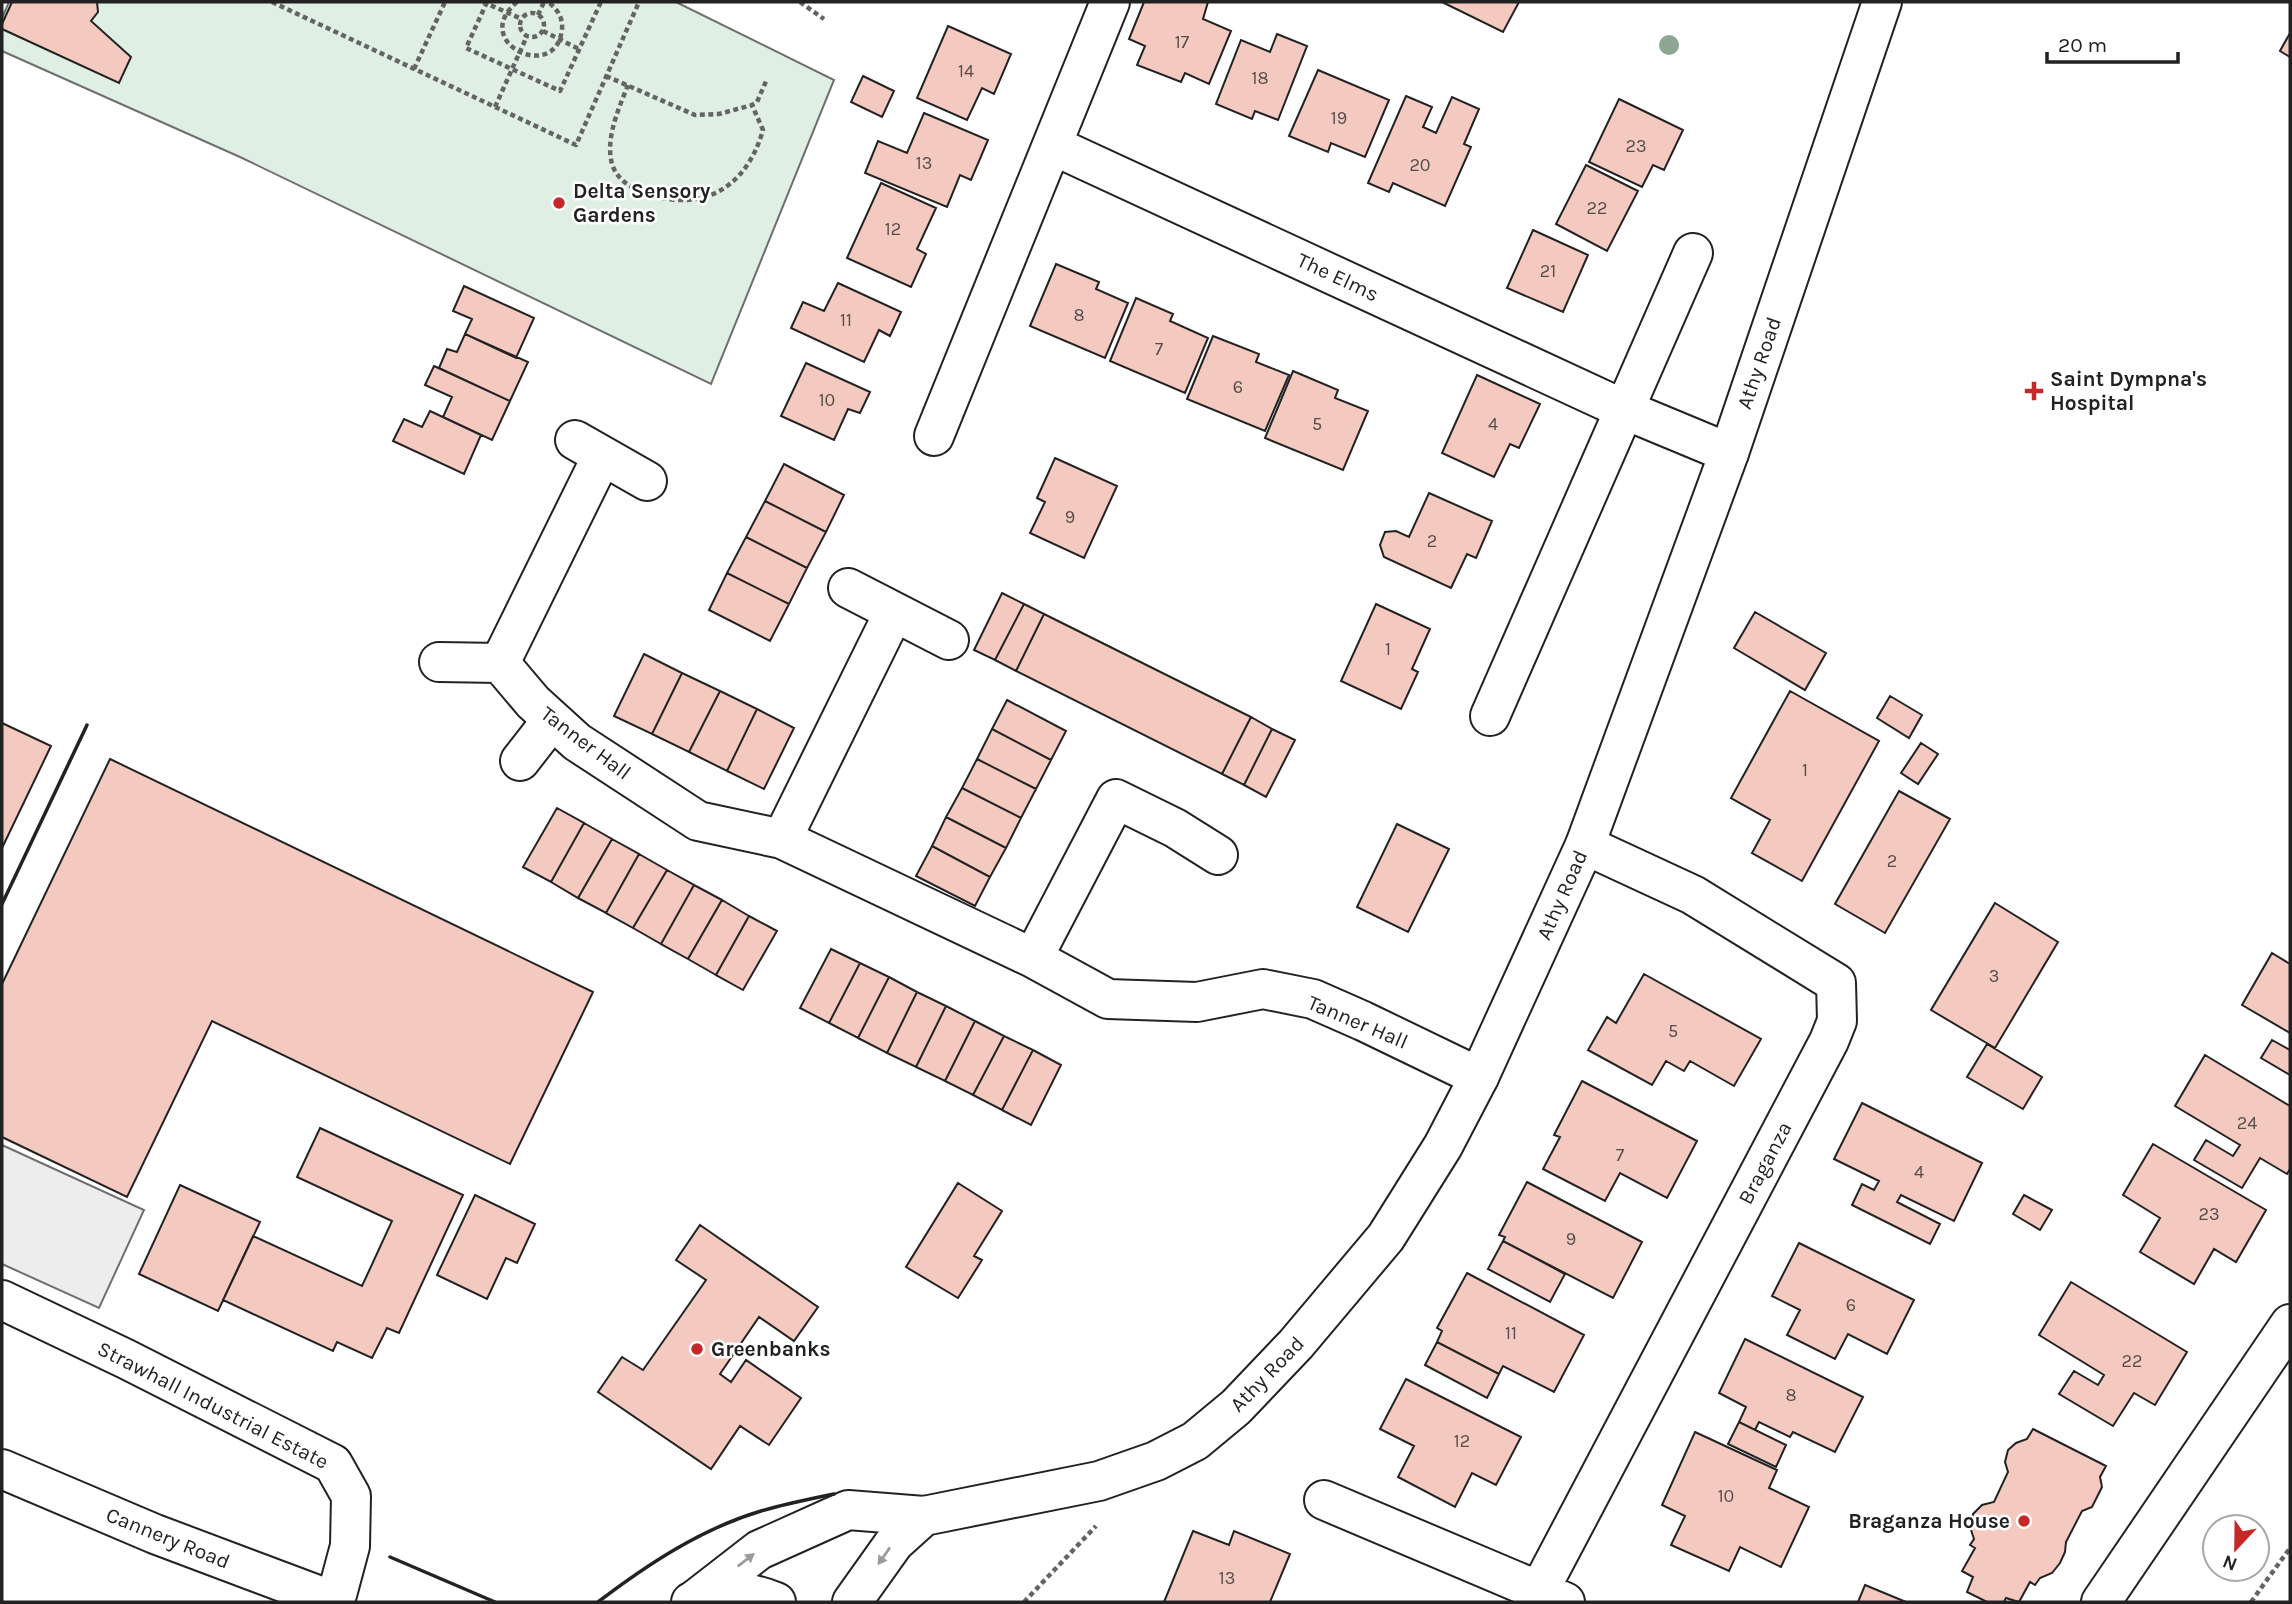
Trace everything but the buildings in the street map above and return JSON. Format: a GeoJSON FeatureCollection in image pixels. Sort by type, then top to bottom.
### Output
{"type":"FeatureCollection","features":[{"type":"Feature","properties":{"kind":"street"},"geometry":{"type":"LineString","coordinates":[[934,436],[1110,2]]}},
{"type":"Feature","properties":{"kind":"street","name":"Athy Road"},"geometry":{"type":"LineString","coordinates":[[692,1602],[759,1550],[848,1510],[924,1517],[1109,1478],[1156,1461],[1195,1441],[1237,1407],[1296,1344],[1386,1237],[1443,1146],[1479,1077],[1585,845],[1729,453],[1882,2]]}},
{"type":"Feature","properties":{"kind":"street","name":"The Elms"},"geometry":{"type":"LineString","coordinates":[[1052,145],[1623,410],[1729,453]]}},
{"type":"Feature","properties":{"kind":"street"},"geometry":{"type":"LineString","coordinates":[[1490,716],[1693,254]]}},
{"type":"Feature","properties":{"kind":"street"},"geometry":{"type":"LineString","coordinates":[[439,662],[500,663],[589,448],[647,481]]}},
{"type":"Feature","properties":{"kind":"street"},"geometry":{"type":"LineString","coordinates":[[848,588],[949,640]]}},
{"type":"Feature","properties":{"kind":"street"},"geometry":{"type":"LineString","coordinates":[[782,839],[894,612]]}},
{"type":"Feature","properties":{"kind":"street","name":"Tanner Hall"},"geometry":{"type":"LineString","coordinates":[[500,663],[552,720],[578,742],[698,821],[782,839],[1033,958],[1108,999],[1197,1002],[1263,989],[1313,999],[1479,1077]]}},
{"type":"Feature","properties":{"kind":"street"},"geometry":{"type":"LineString","coordinates":[[520,761],[552,720]]}},
{"type":"Feature","properties":{"kind":"street"},"geometry":{"type":"LineString","coordinates":[[1033,958],[1116,799],[1175,828],[1218,855]]}},
{"type":"Feature","properties":{"kind":"street","name":"Braganza"},"geometry":{"type":"LineString","coordinates":[[1324,1500],[1552,1597],[1837,1021],[1836,983],[1693,895],[1585,845]]}},
{"type":"Feature","properties":{"kind":"street","name":"Strawhall Industrial Estate"},"geometry":{"type":"LineString","coordinates":[[2,1300],[126,1359],[332,1464],[351,1496],[351,1546],[336,1602]]}},
{"type":"Feature","properties":{"kind":"street"},"geometry":{"type":"LineString","coordinates":[[2101,1602],[2290,1324]]}},
{"type":"Feature","properties":{"kind":"street","name":"Cannery Road"},"geometry":{"type":"LineString","coordinates":[[2,1469],[155,1534],[336,1602]]}},
{"type":"Feature","properties":{"kind":"street","name":"Athy Road"},"geometry":{"type":"LineString","coordinates":[[852,1602],[894,1543],[924,1517]]}},
{"type":"Feature","properties":{"kind":"street"},"geometry":{"type":"LineString","coordinates":[[692,1602],[723,1592],[755,1594],[776,1602]]}},
{"type":"Feature","properties":{"kind":"path"},"geometry":{"type":"LineString","coordinates":[[272,2],[576,145],[639,2]]}},
{"type":"Feature","properties":{"kind":"path"},"geometry":{"type":"LineString","coordinates":[[414,69],[445,2]]}},
{"type":"Feature","properties":{"kind":"path"},"geometry":{"type":"LineString","coordinates":[[522,19],[486,2],[466,48],[560,91],[600,4],[595,2]]}},
{"type":"Feature","properties":{"kind":"path"},"geometry":{"type":"LineString","coordinates":[[517,2],[503,20],[503,33],[509,46],[520,54],[532,57],[546,53],[556,45],[562,33],[562,19],[555,8],[546,2],[538,15]]}},
{"type":"Feature","properties":{"kind":"path"},"geometry":{"type":"LineString","coordinates":[[800,2],[824,19]]}},
{"type":"Feature","properties":{"kind":"path"},"geometry":{"type":"LineString","coordinates":[[530,13],[538,15],[543,20],[543,31],[535,38],[527,36],[522,31],[522,19],[530,13]]}},
{"type":"Feature","properties":{"kind":"path"},"geometry":{"type":"LineString","coordinates":[[543,31],[579,49]]}},
{"type":"Feature","properties":{"kind":"path"},"geometry":{"type":"LineString","coordinates":[[495,107],[527,36]]}},
{"type":"Feature","properties":{"kind":"path"},"geometry":{"type":"LineString","coordinates":[[606,76],[695,115],[719,114],[752,105],[757,102],[766,79]]}},
{"type":"Feature","properties":{"kind":"path"},"geometry":{"type":"LineString","coordinates":[[628,85],[614,127],[610,150],[613,166],[624,182],[634,189],[688,202],[705,198],[729,184],[746,169],[757,153],[763,130],[752,105]]}},
{"type":"Feature","properties":{"kind":"path"},"geometry":{"type":"LineString","coordinates":[[1024,1602],[1109,1511],[1109,1478]]}},
{"type":"Feature","properties":{"kind":"path"},"geometry":{"type":"LineString","coordinates":[[2251,1602],[2290,1548]]}},
{"type":"Feature","properties":{"kind":"green space","name":"Delta Sensory Gardens"},"geometry":{"type":"Polygon","coordinates":[[[9,2],[676,2],[834,80],[711,384],[240,157],[2,51],[2,18],[9,2]]]}},
{"type":"Feature","properties":{"kind":"shaded area"},"geometry":{"type":"Polygon","coordinates":[[[2,1145],[144,1210],[99,1308],[2,1264],[2,1145]]]}},
{"type":"Feature","properties":{"kind":"wall"},"geometry":{"type":"LineString","coordinates":[[2,904],[87,725]]}},
{"type":"Feature","properties":{"kind":"wall"},"geometry":{"type":"LineString","coordinates":[[598,1602],[656,1561],[717,1527],[761,1511],[834,1494]]}},
{"type":"Feature","properties":{"kind":"wall"},"geometry":{"type":"LineString","coordinates":[[390,1557],[495,1602]]}},
{"type":"Feature","properties":{"kind":"place","name":"Delta Sensory Gardens"},"geometry":{"type":"Point","coordinates":[559,203]}},
{"type":"Feature","properties":{"kind":"place","name":"Saint Dympna's Hospital"},"geometry":{"type":"Point","coordinates":[2034,391]}},
{"type":"Feature","properties":{"kind":"place","name":"Greenbanks"},"geometry":{"type":"Point","coordinates":[697,1349]}},
{"type":"Feature","properties":{"kind":"place","name":"Braganza House"},"geometry":{"type":"Point","coordinates":[2024,1521]}}]}
